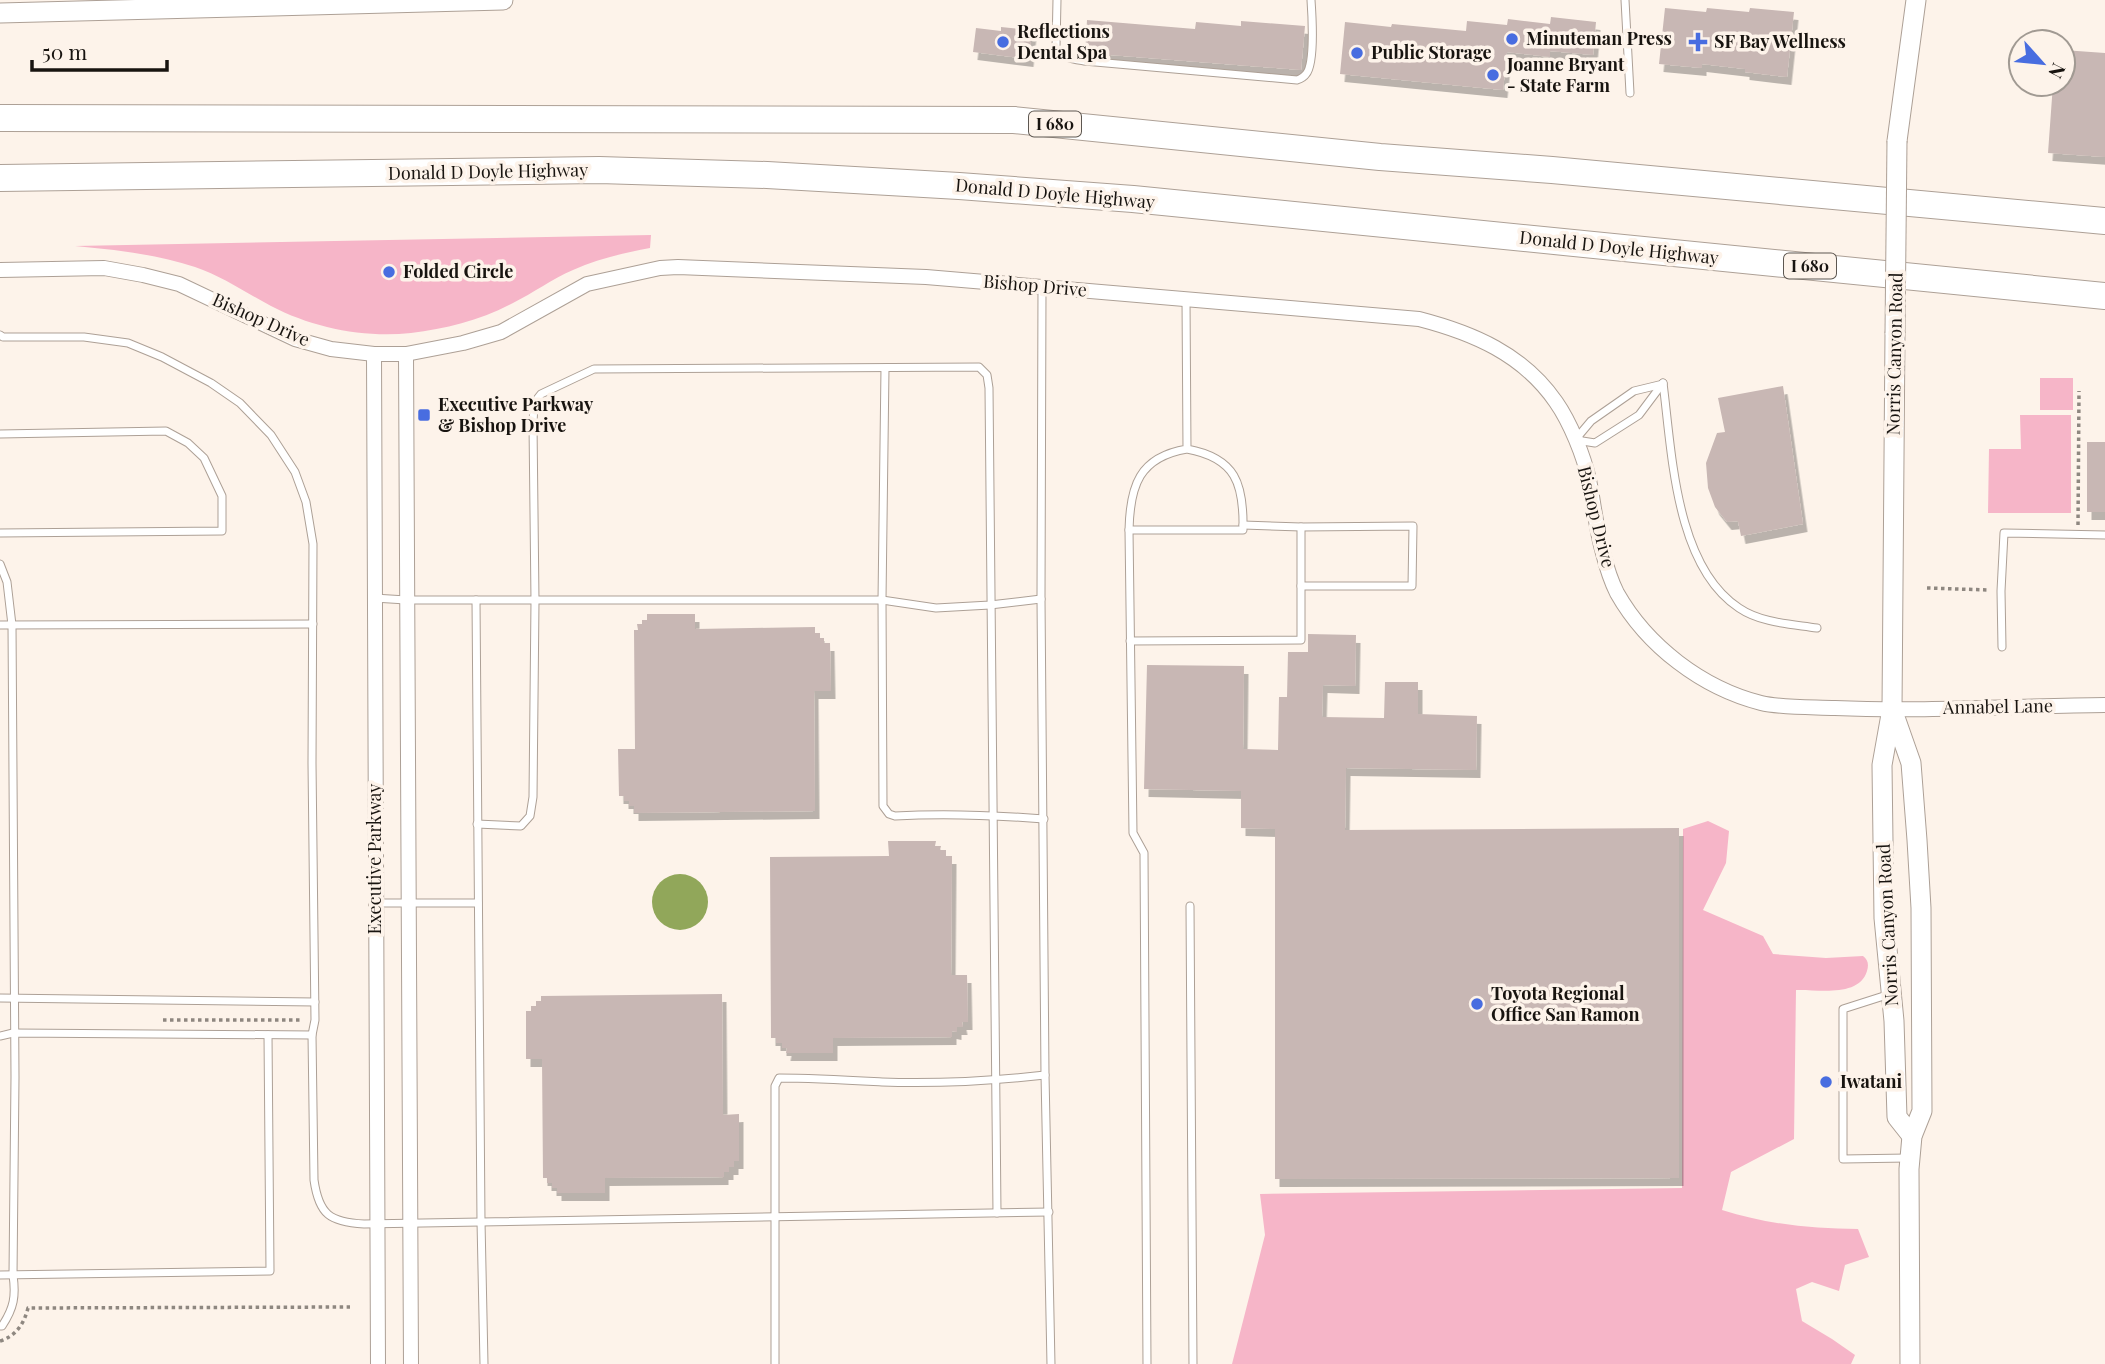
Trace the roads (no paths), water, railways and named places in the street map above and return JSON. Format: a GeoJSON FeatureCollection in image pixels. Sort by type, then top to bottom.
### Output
{"type":"FeatureCollection","features":[{"type":"Feature","properties":{"kind":"highway","name":"I 680"},"geometry":{"type":"LineString","coordinates":[[0,118],[1014,120],[1380,157],[1552,170],[2105,221]]}},
{"type":"Feature","properties":{"kind":"highway","name":"Donald D Doyle Highway"},"geometry":{"type":"LineString","coordinates":[[0,178],[599,170],[767,175],[946,185],[1147,201],[2105,296]]}},
{"type":"Feature","properties":{"kind":"main road"},"geometry":{"type":"LineString","coordinates":[[0,13],[29,6],[165,7],[503,0]]}},
{"type":"Feature","properties":{"kind":"main road","name":"Norris Canyon Road"},"geometry":{"type":"LineString","coordinates":[[1912,1136],[1897,1116],[1884,918],[1881,765],[1892,709],[1897,141],[1916,0]]}},
{"type":"Feature","properties":{"kind":"main road","name":"Norris Canyon Road"},"geometry":{"type":"LineString","coordinates":[[1892,709],[1911,763],[1921,908],[1922,1111],[1912,1136],[1910,1158],[1910,1364]]}},
{"type":"Feature","properties":{"kind":"street","name":"Bishop Drive"},"geometry":{"type":"LineString","coordinates":[[0,270],[104,268],[143,275],[178,284],[295,339],[331,349],[373,354],[406,354],[463,343],[501,332],[587,284],[660,268],[926,277],[1419,319],[1472,335],[1498,348],[1541,383],[1557,403],[1575,440],[1588,476],[1603,552],[1616,592],[1650,636],[1677,661],[1721,689],[1763,703],[1892,709]]}},
{"type":"Feature","properties":{"kind":"street","name":"Executive Parkway"},"geometry":{"type":"LineString","coordinates":[[373,354],[377,1364]]}},
{"type":"Feature","properties":{"kind":"street","name":"Executive Parkway"},"geometry":{"type":"LineString","coordinates":[[406,354],[411,1364]]}},
{"type":"Feature","properties":{"kind":"street","name":"Annabel Lane"},"geometry":{"type":"LineString","coordinates":[[1892,709],[2105,705]]}},
{"type":"Feature","properties":{"kind":"lane"},"geometry":{"type":"LineString","coordinates":[[1057,0],[1056,47],[1059,53],[1066,57],[1084,61],[1297,80],[1306,76],[1309,71],[1313,37],[1311,0]]}},
{"type":"Feature","properties":{"kind":"lane"},"geometry":{"type":"LineString","coordinates":[[1626,0],[1630,93]]}},
{"type":"Feature","properties":{"kind":"lane"},"geometry":{"type":"LineString","coordinates":[[1042,286],[1041,599],[1045,1075],[1051,1364]]}},
{"type":"Feature","properties":{"kind":"lane"},"geometry":{"type":"LineString","coordinates":[[1186,298],[1187,449]]}},
{"type":"Feature","properties":{"kind":"lane"},"geometry":{"type":"LineString","coordinates":[[0,335],[84,337],[128,343],[162,357],[211,383],[240,403],[271,435],[295,472],[306,502],[313,544],[314,1180],[317,1196],[331,1217],[342,1223],[410,1223],[1049,1212]]}},
{"type":"Feature","properties":{"kind":"lane"},"geometry":{"type":"LineString","coordinates":[[477,824],[521,826],[530,816],[533,797],[533,424],[534,403],[541,394],[594,369],[979,367],[987,375],[989,388],[997,1213]]}},
{"type":"Feature","properties":{"kind":"lane"},"geometry":{"type":"LineString","coordinates":[[885,368],[883,806],[889,814],[895,816],[993,815],[1044,819]]}},
{"type":"Feature","properties":{"kind":"lane"},"geometry":{"type":"LineString","coordinates":[[1575,440],[1591,421],[1634,391],[1663,383]]}},
{"type":"Feature","properties":{"kind":"lane"},"geometry":{"type":"LineString","coordinates":[[1575,440],[1595,443],[1639,415],[1663,383]]}},
{"type":"Feature","properties":{"kind":"lane"},"geometry":{"type":"LineString","coordinates":[[1663,383],[1675,478],[1686,530],[1698,560],[1717,588],[1738,608],[1762,619],[1817,628]]}},
{"type":"Feature","properties":{"kind":"lane"},"geometry":{"type":"LineString","coordinates":[[0,434],[166,431],[188,443],[204,458],[222,496],[222,531],[0,534]]}},
{"type":"Feature","properties":{"kind":"lane"},"geometry":{"type":"LineString","coordinates":[[1129,530],[1243,530],[1242,493],[1236,478],[1226,465],[1213,456],[1187,449],[1172,451],[1160,457],[1140,476],[1129,503],[1129,530],[1130,641],[1133,833],[1144,853],[1147,1364]]}},
{"type":"Feature","properties":{"kind":"lane"},"geometry":{"type":"LineString","coordinates":[[1243,525],[1413,526],[1412,586],[1301,586]]}},
{"type":"Feature","properties":{"kind":"lane"},"geometry":{"type":"LineString","coordinates":[[1130,641],[1301,640],[1301,527]]}},
{"type":"Feature","properties":{"kind":"lane"},"geometry":{"type":"LineString","coordinates":[[2002,647],[2004,533],[2105,535]]}},
{"type":"Feature","properties":{"kind":"lane"},"geometry":{"type":"LineString","coordinates":[[0,564],[10,600],[12,625],[15,998],[15,1302],[10,1314],[0,1326]]}},
{"type":"Feature","properties":{"kind":"lane"},"geometry":{"type":"LineString","coordinates":[[374,598],[535,601],[882,600],[936,608],[1041,599]]}},
{"type":"Feature","properties":{"kind":"lane"},"geometry":{"type":"LineString","coordinates":[[475,600],[484,1364]]}},
{"type":"Feature","properties":{"kind":"lane"},"geometry":{"type":"LineString","coordinates":[[0,625],[313,624]]}},
{"type":"Feature","properties":{"kind":"lane"},"geometry":{"type":"LineString","coordinates":[[376,903],[478,903]]}},
{"type":"Feature","properties":{"kind":"lane"},"geometry":{"type":"LineString","coordinates":[[1190,906],[1193,1364]]}},
{"type":"Feature","properties":{"kind":"lane"},"geometry":{"type":"LineString","coordinates":[[1891,994],[1843,1009],[1843,1158],[1910,1158]]}},
{"type":"Feature","properties":{"kind":"lane"},"geometry":{"type":"LineString","coordinates":[[0,998],[315,1002]]}},
{"type":"Feature","properties":{"kind":"lane"},"geometry":{"type":"LineString","coordinates":[[0,1036],[13,1033],[312,1035]]}},
{"type":"Feature","properties":{"kind":"lane"},"geometry":{"type":"LineString","coordinates":[[0,1275],[270,1271],[268,1035]]}},
{"type":"Feature","properties":{"kind":"lane"},"geometry":{"type":"LineString","coordinates":[[775,1364],[775,1086],[779,1078],[894,1082],[995,1080],[1045,1075]]}},
{"type":"Feature","properties":{"kind":"place","name":"Minuteman Press"},"geometry":{"type":"Point","coordinates":[1512,39]}},
{"type":"Feature","properties":{"kind":"place","name":"Reflections Dental Spa"},"geometry":{"type":"Point","coordinates":[1003,42]}},
{"type":"Feature","properties":{"kind":"place","name":"SF Bay Wellness"},"geometry":{"type":"Point","coordinates":[1698,42]}},
{"type":"Feature","properties":{"kind":"place","name":"Public Storage"},"geometry":{"type":"Point","coordinates":[1357,53]}},
{"type":"Feature","properties":{"kind":"place","name":"Joanne Bryant - State Farm"},"geometry":{"type":"Point","coordinates":[1493,75]}},
{"type":"Feature","properties":{"kind":"place","name":"Folded Circle"},"geometry":{"type":"Point","coordinates":[389,272]}},
{"type":"Feature","properties":{"kind":"place","name":"Executive Parkway & Bishop Drive"},"geometry":{"type":"Point","coordinates":[424,415]}},
{"type":"Feature","properties":{"kind":"place","name":"Toyota Regional Office San Ramon"},"geometry":{"type":"Point","coordinates":[1477,1004]}},
{"type":"Feature","properties":{"kind":"place","name":"Iwatani"},"geometry":{"type":"Point","coordinates":[1826,1082]}}]}
